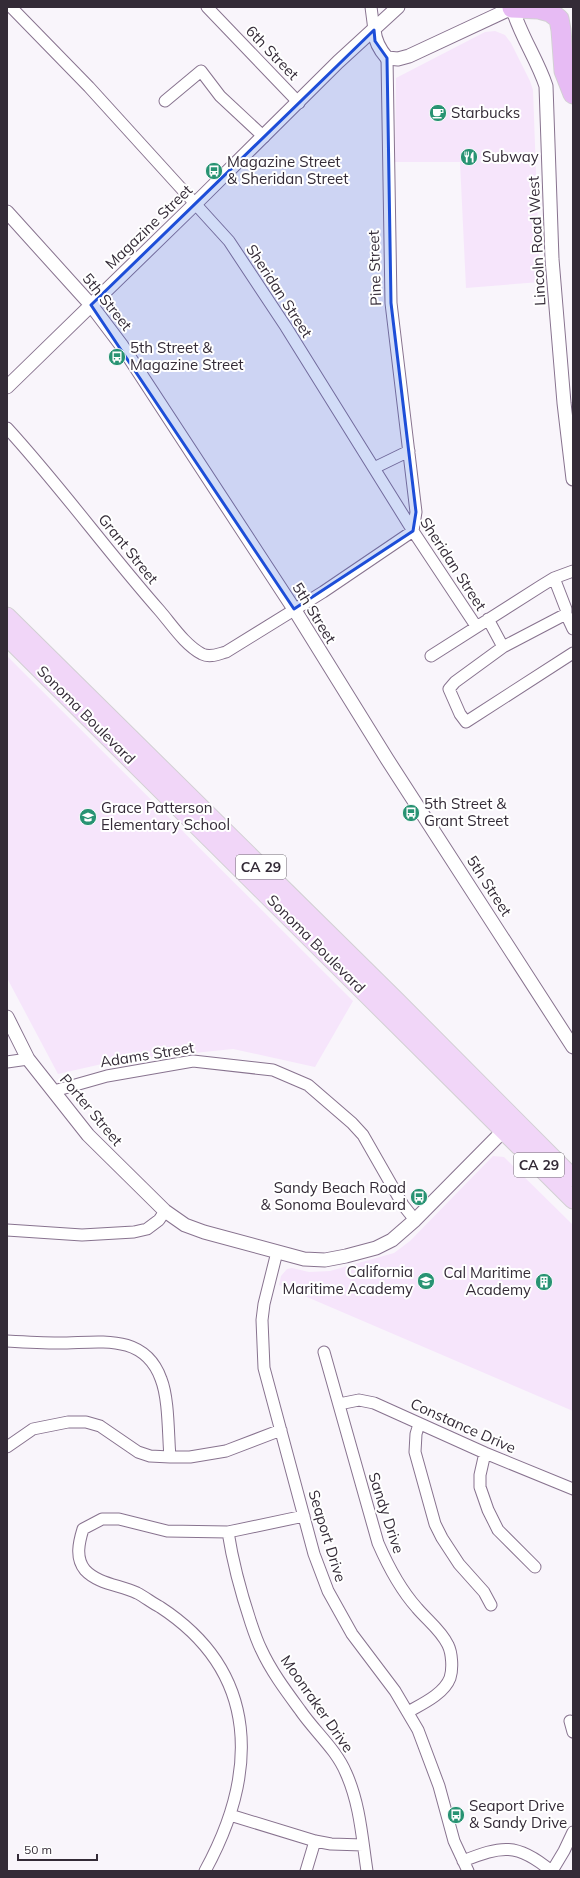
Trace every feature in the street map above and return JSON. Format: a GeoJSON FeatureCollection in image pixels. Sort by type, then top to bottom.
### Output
{"type":"FeatureCollection","features":[{"type":"Feature","properties":{"kind":"highway"},"geometry":{"type":"LineString","coordinates":[[513,7],[539,9],[550,12],[559,20],[562,30],[564,71],[573,94]]}},
{"type":"Feature","properties":{"kind":"main road","name":"Sonoma Boulevard"},"geometry":{"type":"LineString","coordinates":[[7,616],[509,1124],[573,1200]]}},
{"type":"Feature","properties":{"kind":"main road","name":"Sonoma Boulevard"},"geometry":{"type":"LineString","coordinates":[[7,637],[509,1124],[573,1178]]}},
{"type":"Feature","properties":{"kind":"street","name":"Sheridan Street"},"geometry":{"type":"LineString","coordinates":[[11,7],[89,87],[229,241],[286,327],[413,531],[476,626]]}},
{"type":"Feature","properties":{"kind":"street","name":"6th Street"},"geometry":{"type":"LineString","coordinates":[[207,7],[299,103]]}},
{"type":"Feature","properties":{"kind":"street"},"geometry":{"type":"LineString","coordinates":[[371,7],[375,41],[387,58],[398,59],[410,56],[513,7]]}},
{"type":"Feature","properties":{"kind":"street","name":"Magazine Street"},"geometry":{"type":"LineString","coordinates":[[7,387],[299,103],[338,62],[398,7]]}},
{"type":"Feature","properties":{"kind":"street","name":"Lincoln Road West"},"geometry":{"type":"LineString","coordinates":[[513,7],[518,25],[540,68],[546,86],[552,259],[564,403],[573,479]]}},
{"type":"Feature","properties":{"kind":"street","name":"Pine Street"},"geometry":{"type":"LineString","coordinates":[[387,58],[391,303],[416,512],[413,531]]}},
{"type":"Feature","properties":{"kind":"street"},"geometry":{"type":"LineString","coordinates":[[165,101],[201,71],[220,96],[264,137]]}},
{"type":"Feature","properties":{"kind":"street","name":"5th Street"},"geometry":{"type":"LineString","coordinates":[[7,212],[92,305],[122,346],[294,610],[383,752],[573,1047]]}},
{"type":"Feature","properties":{"kind":"street","name":"Grant Street"},"geometry":{"type":"LineString","coordinates":[[7,428],[42,467],[146,596],[190,645],[203,654],[213,656],[226,652],[240,644],[324,592],[413,531]]}},
{"type":"Feature","properties":{"kind":"street"},"geometry":{"type":"LineString","coordinates":[[374,468],[409,451]]}},
{"type":"Feature","properties":{"kind":"street"},"geometry":{"type":"LineString","coordinates":[[431,656],[476,626],[554,578],[573,571]]}},
{"type":"Feature","properties":{"kind":"street"},"geometry":{"type":"LineString","coordinates":[[554,578],[566,609],[566,614],[573,629]]}},
{"type":"Feature","properties":{"kind":"street"},"geometry":{"type":"LineString","coordinates":[[566,614],[504,647],[455,682],[448,689],[460,714],[466,722],[573,653]]}},
{"type":"Feature","properties":{"kind":"street"},"geometry":{"type":"LineString","coordinates":[[488,619],[504,647]]}},
{"type":"Feature","properties":{"kind":"street","name":"Porter Street"},"geometry":{"type":"LineString","coordinates":[[7,1017],[28,1059],[88,1136],[165,1211],[185,1225],[204,1232],[277,1252],[311,1259],[325,1260],[376,1248],[392,1240],[415,1220],[509,1124]]}},
{"type":"Feature","properties":{"kind":"street"},"geometry":{"type":"LineString","coordinates":[[7,1062],[28,1059]]}},
{"type":"Feature","properties":{"kind":"street","name":"Adams Street"},"geometry":{"type":"LineString","coordinates":[[54,1091],[107,1076],[193,1061],[273,1070],[308,1085],[352,1123],[363,1135],[403,1205],[415,1220]]}},
{"type":"Feature","properties":{"kind":"street"},"geometry":{"type":"LineString","coordinates":[[7,1230],[82,1235],[134,1232],[147,1229],[159,1220],[165,1211]]}},
{"type":"Feature","properties":{"kind":"street","name":"Seaport Drive"},"geometry":{"type":"LineString","coordinates":[[277,1252],[264,1304],[262,1342],[264,1368],[314,1554],[328,1591],[352,1634],[395,1691],[408,1712],[429,1757],[439,1786],[454,1841],[465,1866]]}},
{"type":"Feature","properties":{"kind":"street"},"geometry":{"type":"LineString","coordinates":[[7,1341],[59,1343],[112,1342],[132,1346],[146,1354],[154,1364],[162,1379],[170,1457]]}},
{"type":"Feature","properties":{"kind":"street","name":"Sandy Drive"},"geometry":{"type":"LineString","coordinates":[[324,1352],[378,1543],[389,1568],[416,1607],[443,1636],[449,1647],[452,1666],[450,1678],[441,1691],[408,1712]]}},
{"type":"Feature","properties":{"kind":"street","name":"Constance Drive"},"geometry":{"type":"LineString","coordinates":[[339,1404],[359,1400],[374,1403],[485,1453],[573,1489]]}},
{"type":"Feature","properties":{"kind":"street"},"geometry":{"type":"LineString","coordinates":[[7,1447],[33,1429],[68,1422],[86,1422],[100,1426],[138,1452],[150,1456],[190,1457],[226,1451],[281,1430]]}},
{"type":"Feature","properties":{"kind":"street"},"geometry":{"type":"LineString","coordinates":[[419,1424],[416,1434],[415,1452],[435,1524],[459,1564],[484,1592],[491,1605]]}},
{"type":"Feature","properties":{"kind":"street"},"geometry":{"type":"LineString","coordinates":[[485,1453],[480,1475],[480,1487],[488,1510],[498,1530],[535,1567]]}},
{"type":"Feature","properties":{"kind":"street"},"geometry":{"type":"LineString","coordinates":[[205,1871],[230,1815],[239,1782],[242,1741],[235,1702],[226,1678],[208,1648],[180,1620],[138,1593],[102,1581],[84,1569],[79,1556],[78,1543],[83,1529],[102,1519],[119,1519],[167,1531],[228,1532],[304,1516]]}},
{"type":"Feature","properties":{"kind":"street","name":"Moonraker Drive"},"geometry":{"type":"LineString","coordinates":[[228,1532],[234,1567],[260,1648],[282,1685],[305,1719],[325,1739],[344,1769],[357,1804],[367,1871]]}},
{"type":"Feature","properties":{"kind":"street"},"geometry":{"type":"LineString","coordinates":[[230,1815],[315,1841],[331,1844],[363,1845]]}},
{"type":"Feature","properties":{"kind":"street"},"geometry":{"type":"LineString","coordinates":[[465,1866],[489,1851],[505,1848],[535,1857],[552,1871],[573,1832]]}},
{"type":"Feature","properties":{"kind":"street"},"geometry":{"type":"LineString","coordinates":[[306,1871],[315,1841]]}},
{"type":"Feature","properties":{"kind":"highlighted area"},"geometry":{"type":"Polygon","coordinates":[[[374,30],[375,41],[387,58],[391,303],[416,512],[413,531],[294,609],[91,305],[374,30]]]}},
{"type":"Feature","properties":{"kind":"shaded area"},"geometry":{"type":"Polygon","coordinates":[[[495,31],[505,35],[511,43],[533,90],[540,282],[466,288],[460,162],[395,162],[396,78],[485,32],[495,31]]]}},
{"type":"Feature","properties":{"kind":"shaded area","name":"Grace Patterson Elementary School"},"geometry":{"type":"Polygon","coordinates":[[[7,656],[353,1001],[315,1067],[233,1049],[115,1061],[58,1074],[7,978],[7,656]]]}},
{"type":"Feature","properties":{"kind":"shaded area","name":"California Maritime Academy"},"geometry":{"type":"Polygon","coordinates":[[[493,1156],[504,1157],[573,1225],[573,1411],[279,1285],[281,1276],[287,1269],[292,1268],[309,1272],[330,1271],[394,1253],[410,1241],[493,1156]]]}},
{"type":"Feature","properties":{"kind":"place","name":"Starbucks"},"geometry":{"type":"Point","coordinates":[438,113]}},
{"type":"Feature","properties":{"kind":"place","name":"Subway"},"geometry":{"type":"Point","coordinates":[469,157]}},
{"type":"Feature","properties":{"kind":"place","name":"Magazine Street & Sheridan Street"},"geometry":{"type":"Point","coordinates":[214,171]}},
{"type":"Feature","properties":{"kind":"place","name":"5th Street & Magazine Street"},"geometry":{"type":"Point","coordinates":[117,357]}},
{"type":"Feature","properties":{"kind":"place","name":"5th Street & Grant Street"},"geometry":{"type":"Point","coordinates":[411,813]}},
{"type":"Feature","properties":{"kind":"place","name":"Grace Patterson Elementary School"},"geometry":{"type":"Point","coordinates":[88,817]}},
{"type":"Feature","properties":{"kind":"place","name":"Sandy Beach Road & Sonoma Boulevard"},"geometry":{"type":"Point","coordinates":[419,1197]}},
{"type":"Feature","properties":{"kind":"place","name":"California Maritime Academy"},"geometry":{"type":"Point","coordinates":[426,1281]}},
{"type":"Feature","properties":{"kind":"place","name":"Cal Maritime Academy"},"geometry":{"type":"Point","coordinates":[544,1282]}},
{"type":"Feature","properties":{"kind":"place","name":"Seaport Drive & Sandy Drive"},"geometry":{"type":"Point","coordinates":[456,1815]}}]}
